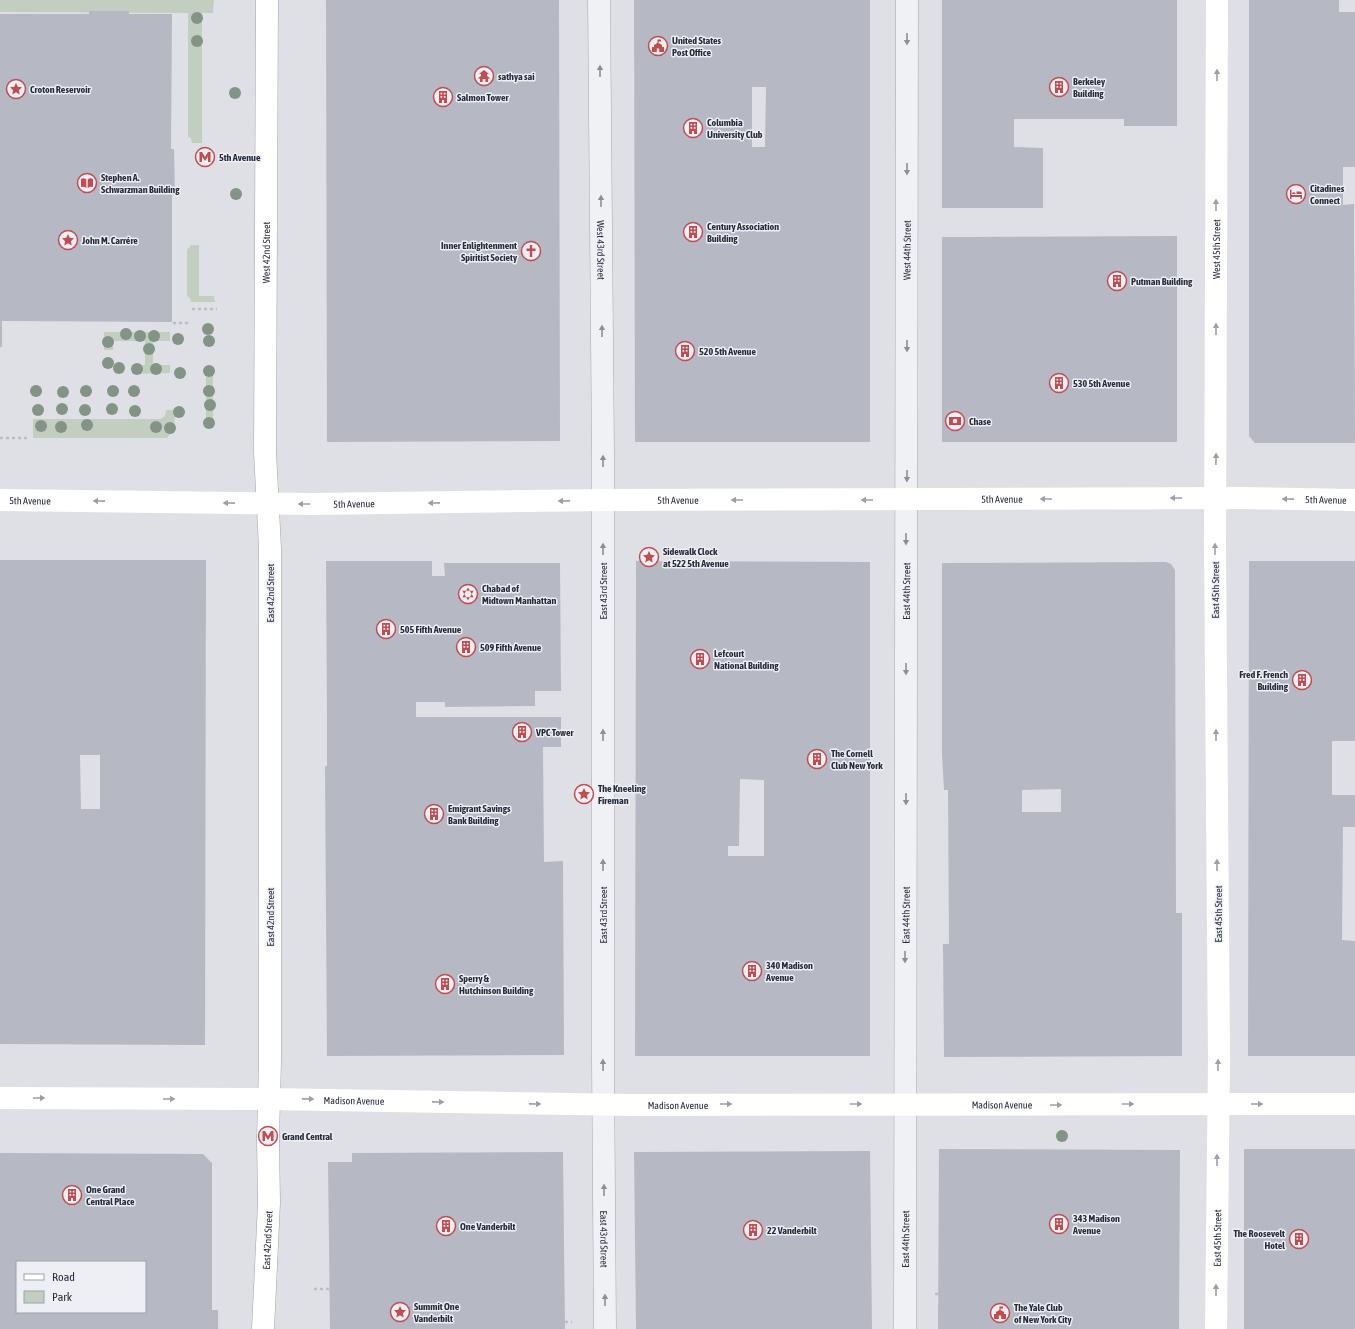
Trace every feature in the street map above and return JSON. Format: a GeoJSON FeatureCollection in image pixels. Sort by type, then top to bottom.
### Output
{"type":"FeatureCollection","features":[{"type":"Feature","properties":{"kind":"main road","name":"West 42nd Street"},"geometry":{"type":"LineString","coordinates":[[266,0],[265,452],[268,504]]}},
{"type":"Feature","properties":{"kind":"main road","name":"West 45th Street"},"geometry":{"type":"LineString","coordinates":[[1215,498],[1217,0]]}},
{"type":"Feature","properties":{"kind":"main road","name":"5th Avenue"},"geometry":{"type":"LineString","coordinates":[[0,500],[268,504],[603,500],[1215,498],[1355,500]]}},
{"type":"Feature","properties":{"kind":"main road","name":"East 45th Street"},"geometry":{"type":"LineString","coordinates":[[1215,498],[1218,1052],[1216,1329]]}},
{"type":"Feature","properties":{"kind":"main road","name":"East 42nd Street"},"geometry":{"type":"LineString","coordinates":[[263,1329],[269,1203],[270,548],[268,504]]}},
{"type":"Feature","properties":{"kind":"main road","name":"Madison Avenue"},"geometry":{"type":"LineString","coordinates":[[0,1098],[269,1099],[604,1104],[1355,1104]]}},
{"type":"Feature","properties":{"kind":"street","name":"West 43rd Street"},"geometry":{"type":"LineString","coordinates":[[599,0],[603,500]]}},
{"type":"Feature","properties":{"kind":"street","name":"West 44th Street"},"geometry":{"type":"LineString","coordinates":[[906,500],[907,0]]}},
{"type":"Feature","properties":{"kind":"street","name":"East 43rd Street"},"geometry":{"type":"LineString","coordinates":[[603,500],[605,1329]]}},
{"type":"Feature","properties":{"kind":"street","name":"East 44th Street"},"geometry":{"type":"LineString","coordinates":[[905,1329],[906,500]]}},
{"type":"Feature","properties":{"kind":"path"},"geometry":{"type":"LineString","coordinates":[[192,309],[217,309]]}},
{"type":"Feature","properties":{"kind":"path"},"geometry":{"type":"LineString","coordinates":[[174,323],[190,323]]}},
{"type":"Feature","properties":{"kind":"path"},"geometry":{"type":"LineString","coordinates":[[0,438],[30,438]]}},
{"type":"Feature","properties":{"kind":"path"},"geometry":{"type":"LineString","coordinates":[[314,1289],[330,1289]]}},
{"type":"Feature","properties":{"kind":"path"},"geometry":{"type":"LineString","coordinates":[[935,1294],[940,1294]]}},
{"type":"Feature","properties":{"kind":"path"},"geometry":{"type":"LineString","coordinates":[[565,1322],[572,1322]]}},
{"type":"Feature","properties":{"kind":"green space"},"geometry":{"type":"Polygon","coordinates":[[[0,0],[214,0],[213,13],[202,13],[202,143],[192,143],[191,138],[188,137],[188,13],[0,12],[0,0]]]}},
{"type":"Feature","properties":{"kind":"green space"},"geometry":{"type":"Polygon","coordinates":[[[191,245],[199,245],[199,296],[214,296],[215,302],[191,302],[190,298],[187,296],[187,249],[191,245]]]}},
{"type":"Feature","properties":{"kind":"green space"},"geometry":{"type":"Polygon","coordinates":[[[104,332],[170,332],[170,341],[153,341],[153,365],[170,365],[170,373],[132,374],[132,365],[145,365],[145,341],[113,341],[113,350],[104,350],[104,332]]]}},
{"type":"Feature","properties":{"kind":"green space"},"geometry":{"type":"Polygon","coordinates":[[[206,367],[213,367],[213,427],[206,427],[206,367]]]}},
{"type":"Feature","properties":{"kind":"green space"},"geometry":{"type":"Polygon","coordinates":[[[166,410],[175,410],[174,433],[170,434],[167,438],[33,438],[33,419],[161,419],[165,416],[166,410]]]}},
{"type":"Feature","properties":{"kind":"building"},"geometry":{"type":"Polygon","coordinates":[[[326,0],[559,0],[560,441],[327,442],[326,0]]]}},
{"type":"Feature","properties":{"kind":"building"},"geometry":{"type":"Polygon","coordinates":[[[634,0],[870,0],[870,442],[635,442],[634,0]],[[752,87],[752,147],[765,147],[766,87],[752,87]]]}},
{"type":"Feature","properties":{"kind":"building"},"geometry":{"type":"Polygon","coordinates":[[[942,0],[1177,0],[1177,126],[1124,126],[1124,119],[1014,119],[1014,147],[1043,148],[1043,208],[942,208],[942,0]]]}},
{"type":"Feature","properties":{"kind":"building"},"geometry":{"type":"Polygon","coordinates":[[[1249,0],[1339,0],[1339,12],[1355,12],[1355,167],[1343,167],[1343,205],[1354,204],[1355,443],[1255,443],[1249,436],[1249,0]]]}},
{"type":"Feature","properties":{"kind":"building","name":"Stephen A. Schwarzman Building"},"geometry":{"type":"Polygon","coordinates":[[[89,11],[129,11],[129,14],[172,14],[171,149],[174,149],[175,195],[172,195],[172,322],[2,321],[2,347],[0,347],[0,14],[89,14],[89,11]]]}},
{"type":"Feature","properties":{"kind":"building","name":"530 5th Avenue"},"geometry":{"type":"Polygon","coordinates":[[[1177,236],[1177,442],[942,442],[942,237],[1177,236]]]}},
{"type":"Feature","properties":{"kind":"building"},"geometry":{"type":"Polygon","coordinates":[[[0,560],[206,560],[205,1045],[0,1044],[0,560]],[[80,755],[81,809],[100,809],[100,755],[80,755]]]}},
{"type":"Feature","properties":{"kind":"building"},"geometry":{"type":"Polygon","coordinates":[[[326,561],[432,561],[432,576],[445,576],[444,563],[560,563],[561,691],[535,691],[535,706],[445,707],[445,702],[416,702],[416,717],[561,717],[561,747],[543,747],[544,862],[563,861],[564,1055],[327,1056],[325,766],[327,766],[326,561]]]}},
{"type":"Feature","properties":{"kind":"building"},"geometry":{"type":"Polygon","coordinates":[[[636,561],[870,562],[870,1056],[635,1056],[636,561]],[[740,779],[739,846],[728,846],[728,856],[764,856],[764,780],[740,779]]]}},
{"type":"Feature","properties":{"kind":"building"},"geometry":{"type":"Polygon","coordinates":[[[1249,561],[1355,561],[1355,741],[1332,741],[1332,795],[1355,795],[1355,827],[1343,827],[1342,940],[1355,941],[1355,1056],[1248,1056],[1249,561]]]}},
{"type":"Feature","properties":{"kind":"building"},"geometry":{"type":"Polygon","coordinates":[[[1166,562],[1171,564],[1175,570],[1176,913],[1182,913],[1182,1056],[944,1057],[943,944],[949,944],[948,790],[944,790],[942,755],[942,563],[1166,562]],[[1061,789],[1022,790],[1022,812],[1061,812],[1061,789]]]}},
{"type":"Feature","properties":{"kind":"building","name":"343 Madison Avenue"},"geometry":{"type":"Polygon","coordinates":[[[939,1149],[1180,1150],[1179,1329],[938,1329],[939,1149]]]}},
{"type":"Feature","properties":{"kind":"building","name":"The Roosevelt Hotel"},"geometry":{"type":"Polygon","coordinates":[[[1244,1149],[1355,1149],[1355,1329],[1244,1329],[1244,1149]]]}},
{"type":"Feature","properties":{"kind":"building","name":"22 Vanderbilt"},"geometry":{"type":"Polygon","coordinates":[[[870,1151],[872,1329],[636,1329],[634,1152],[870,1151]]]}},
{"type":"Feature","properties":{"kind":"building","name":"One Vanderbilt"},"geometry":{"type":"Polygon","coordinates":[[[563,1152],[565,1329],[330,1329],[328,1162],[352,1162],[352,1153],[563,1152]]]}},
{"type":"Feature","properties":{"kind":"building"},"geometry":{"type":"Polygon","coordinates":[[[0,1153],[203,1154],[212,1163],[212,1310],[218,1310],[218,1329],[0,1329],[0,1153]]]}},
{"type":"Feature","properties":{"kind":"place","name":"United States Post Office"},"geometry":{"type":"Point","coordinates":[658,46]}},
{"type":"Feature","properties":{"kind":"place","name":"sathya sai"},"geometry":{"type":"Point","coordinates":[484,76]}},
{"type":"Feature","properties":{"kind":"place","name":"Berkeley Building"},"geometry":{"type":"Point","coordinates":[1059,87]}},
{"type":"Feature","properties":{"kind":"place","name":"Croton Reservoir"},"geometry":{"type":"Point","coordinates":[16,89]}},
{"type":"Feature","properties":{"kind":"place","name":"Salmon Tower"},"geometry":{"type":"Point","coordinates":[443,97]}},
{"type":"Feature","properties":{"kind":"place","name":"Columbia University Club"},"geometry":{"type":"Point","coordinates":[693,128]}},
{"type":"Feature","properties":{"kind":"place","name":"5th Avenue"},"geometry":{"type":"Point","coordinates":[205,157]}},
{"type":"Feature","properties":{"kind":"place","name":"Stephen A. Schwarzman Building"},"geometry":{"type":"Point","coordinates":[87,183]}},
{"type":"Feature","properties":{"kind":"place","name":"Citadines Connect"},"geometry":{"type":"Point","coordinates":[1296,194]}},
{"type":"Feature","properties":{"kind":"place","name":"Century Association Building"},"geometry":{"type":"Point","coordinates":[693,232]}},
{"type":"Feature","properties":{"kind":"place","name":"John M. Carrére"},"geometry":{"type":"Point","coordinates":[68,240]}},
{"type":"Feature","properties":{"kind":"place","name":"Inner Enlightenment Spiritist Society"},"geometry":{"type":"Point","coordinates":[531,251]}},
{"type":"Feature","properties":{"kind":"place","name":"Putman Building"},"geometry":{"type":"Point","coordinates":[1117,281]}},
{"type":"Feature","properties":{"kind":"place","name":"520 5th Avenue"},"geometry":{"type":"Point","coordinates":[685,351]}},
{"type":"Feature","properties":{"kind":"place","name":"530 5th Avenue"},"geometry":{"type":"Point","coordinates":[1059,383]}},
{"type":"Feature","properties":{"kind":"place","name":"Chase"},"geometry":{"type":"Point","coordinates":[955,421]}},
{"type":"Feature","properties":{"kind":"place","name":"Sidewalk Clock at 522 5th Avenue"},"geometry":{"type":"Point","coordinates":[649,557]}},
{"type":"Feature","properties":{"kind":"place","name":"Chabad of Midtown Manhattan"},"geometry":{"type":"Point","coordinates":[468,594]}},
{"type":"Feature","properties":{"kind":"place","name":"505 Fifth Avenue"},"geometry":{"type":"Point","coordinates":[386,629]}},
{"type":"Feature","properties":{"kind":"place","name":"509 Fifth Avenue"},"geometry":{"type":"Point","coordinates":[466,647]}},
{"type":"Feature","properties":{"kind":"place","name":"Lefcourt National Building"},"geometry":{"type":"Point","coordinates":[700,659]}},
{"type":"Feature","properties":{"kind":"place","name":"Fred F. French Building"},"geometry":{"type":"Point","coordinates":[1302,680]}},
{"type":"Feature","properties":{"kind":"place","name":"VPC Tower"},"geometry":{"type":"Point","coordinates":[522,732]}},
{"type":"Feature","properties":{"kind":"place","name":"The Cornell Club New York"},"geometry":{"type":"Point","coordinates":[817,759]}},
{"type":"Feature","properties":{"kind":"place","name":"The Kneeling Fireman"},"geometry":{"type":"Point","coordinates":[584,794]}},
{"type":"Feature","properties":{"kind":"place","name":"Emigrant Savings Bank Building"},"geometry":{"type":"Point","coordinates":[434,814]}},
{"type":"Feature","properties":{"kind":"place","name":"340 Madison Avenue"},"geometry":{"type":"Point","coordinates":[752,971]}},
{"type":"Feature","properties":{"kind":"place","name":"Sperry & Hutchinson Building"},"geometry":{"type":"Point","coordinates":[445,984]}},
{"type":"Feature","properties":{"kind":"place","name":"Grand Central"},"geometry":{"type":"Point","coordinates":[268,1136]}},
{"type":"Feature","properties":{"kind":"place","name":"One Grand Central Place"},"geometry":{"type":"Point","coordinates":[72,1195]}},
{"type":"Feature","properties":{"kind":"place","name":"343 Madison Avenue"},"geometry":{"type":"Point","coordinates":[1059,1224]}},
{"type":"Feature","properties":{"kind":"place","name":"One Vanderbilt"},"geometry":{"type":"Point","coordinates":[446,1226]}},
{"type":"Feature","properties":{"kind":"place","name":"22 Vanderbilt"},"geometry":{"type":"Point","coordinates":[753,1230]}},
{"type":"Feature","properties":{"kind":"place","name":"The Roosevelt Hotel"},"geometry":{"type":"Point","coordinates":[1299,1239]}},
{"type":"Feature","properties":{"kind":"place","name":"Summit One Vanderbilt"},"geometry":{"type":"Point","coordinates":[400,1312]}},
{"type":"Feature","properties":{"kind":"place","name":"The Yale Club of New York City"},"geometry":{"type":"Point","coordinates":[1000,1313]}}]}
